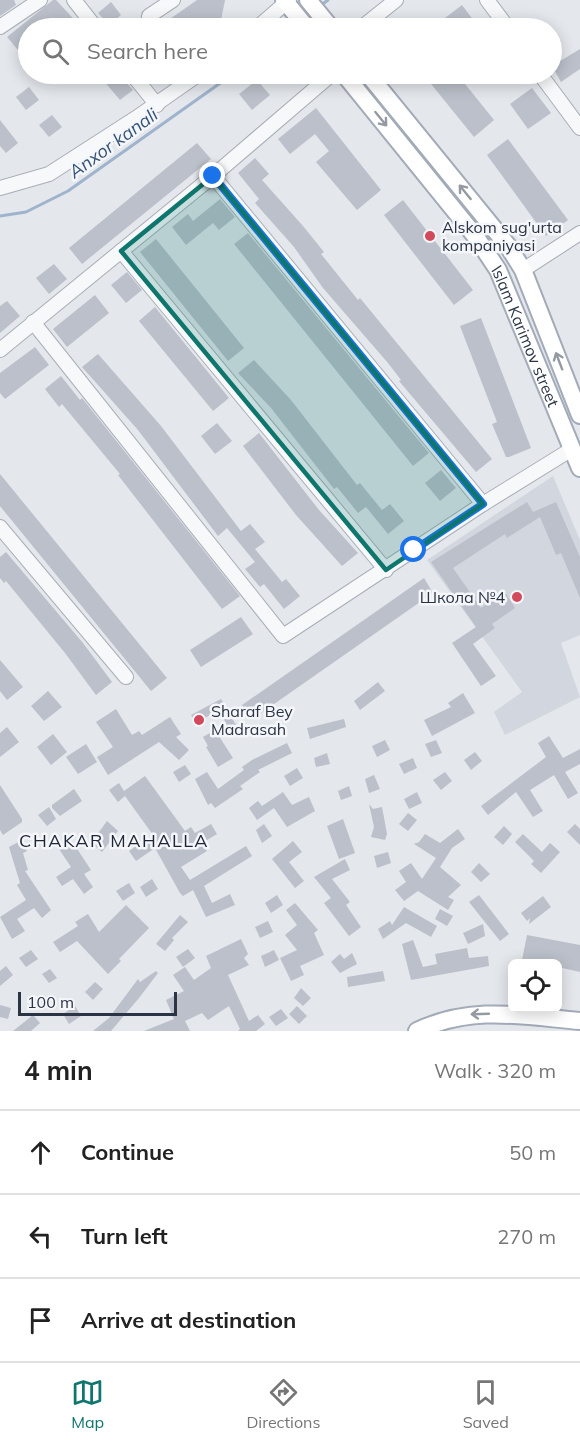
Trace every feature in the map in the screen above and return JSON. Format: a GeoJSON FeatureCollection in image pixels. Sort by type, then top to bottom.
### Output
{"type":"FeatureCollection","features":[{"type":"Feature","properties":{"kind":"main road"},"geometry":{"type":"LineString","coordinates":[[308,0],[323,18]]}},
{"type":"Feature","properties":{"kind":"main road"},"geometry":{"type":"LineString","coordinates":[[287,1],[300,18]]}},
{"type":"Feature","properties":{"kind":"main road","name":"Islam Karimov street"},"geometry":{"type":"LineString","coordinates":[[352,84],[476,237],[498,270],[580,468]]}},
{"type":"Feature","properties":{"kind":"main road","name":"Islam Karimov street"},"geometry":{"type":"LineString","coordinates":[[376,84],[508,246],[523,270],[580,415]]}},
{"type":"Feature","properties":{"kind":"main road"},"geometry":{"type":"LineString","coordinates":[[417,1031],[454,1016],[476,1014],[580,1021]]}},
{"type":"Feature","properties":{"kind":"street"},"geometry":{"type":"LineString","coordinates":[[0,27],[40,0]]}},
{"type":"Feature","properties":{"kind":"street"},"geometry":{"type":"LineString","coordinates":[[74,0],[88,18]]}},
{"type":"Feature","properties":{"kind":"street"},"geometry":{"type":"LineString","coordinates":[[149,18],[149,15],[173,0]]}},
{"type":"Feature","properties":{"kind":"street"},"geometry":{"type":"LineString","coordinates":[[374,18],[396,0]]}},
{"type":"Feature","properties":{"kind":"street"},"geometry":{"type":"LineString","coordinates":[[487,0],[500,18]]}},
{"type":"Feature","properties":{"kind":"street"},"geometry":{"type":"LineString","coordinates":[[268,18],[287,1]]}},
{"type":"Feature","properties":{"kind":"street"},"geometry":{"type":"LineString","coordinates":[[140,84],[157,105]]}},
{"type":"Feature","properties":{"kind":"street"},"geometry":{"type":"LineString","coordinates":[[0,188],[48,174],[157,105],[175,84]]}},
{"type":"Feature","properties":{"kind":"street"},"geometry":{"type":"LineString","coordinates":[[0,350],[213,176],[320,84]]}},
{"type":"Feature","properties":{"kind":"street"},"geometry":{"type":"LineString","coordinates":[[547,84],[580,128]]}},
{"type":"Feature","properties":{"kind":"street"},"geometry":{"type":"LineString","coordinates":[[213,176],[483,504]]}},
{"type":"Feature","properties":{"kind":"street"},"geometry":{"type":"LineString","coordinates":[[523,270],[580,233]]}},
{"type":"Feature","properties":{"kind":"street"},"geometry":{"type":"LineString","coordinates":[[121,251],[386,570]]}},
{"type":"Feature","properties":{"kind":"street"},"geometry":{"type":"LineString","coordinates":[[33,322],[283,636],[483,504],[572,449]]}},
{"type":"Feature","properties":{"kind":"street"},"geometry":{"type":"LineString","coordinates":[[0,527],[126,677]]}},
{"type":"Feature","properties":{"kind":"highlighted area"},"geometry":{"type":"Polygon","coordinates":[[[213,176],[483,504],[386,570],[121,251],[213,176]]]}},
{"type":"Feature","properties":{"kind":"shaded area","name":"Школа №4"},"geometry":{"type":"Polygon","coordinates":[[[553,476],[580,540],[580,635],[561,643],[580,697],[505,735],[494,712],[522,692],[427,560],[553,476]]]}},
{"type":"Feature","properties":{"kind":"building"},"geometry":{"type":"Polygon","coordinates":[[[0,0],[14,0],[16,5],[0,16],[0,0]]]}},
{"type":"Feature","properties":{"kind":"building"},"geometry":{"type":"Polygon","coordinates":[[[56,0],[73,18],[31,18],[56,0]]]}},
{"type":"Feature","properties":{"kind":"building"},"geometry":{"type":"Polygon","coordinates":[[[197,0],[225,0],[221,18],[171,18],[197,0]]]}},
{"type":"Feature","properties":{"kind":"building"},"geometry":{"type":"Polygon","coordinates":[[[111,2],[121,15],[117,18],[103,18],[98,13],[111,2]]]}},
{"type":"Feature","properties":{"kind":"building"},"geometry":{"type":"Polygon","coordinates":[[[462,5],[472,18],[445,18],[462,5]]]}},
{"type":"Feature","properties":{"kind":"building"},"geometry":{"type":"Polygon","coordinates":[[[18,28],[18,50],[7,37],[18,28]]]}},
{"type":"Feature","properties":{"kind":"building"},"geometry":{"type":"Polygon","coordinates":[[[580,49],[580,69],[562,81],[562,60],[580,49]]]}},
{"type":"Feature","properties":{"kind":"building"},"geometry":{"type":"Polygon","coordinates":[[[106,84],[128,84],[133,90],[120,100],[106,84]]]}},
{"type":"Feature","properties":{"kind":"building"},"geometry":{"type":"Polygon","coordinates":[[[252,84],[260,84],[270,95],[252,110],[239,94],[252,84]]]}},
{"type":"Feature","properties":{"kind":"building"},"geometry":{"type":"Polygon","coordinates":[[[431,84],[465,84],[494,120],[474,137],[431,84]]]}},
{"type":"Feature","properties":{"kind":"building"},"geometry":{"type":"Polygon","coordinates":[[[29,87],[39,100],[26,110],[16,97],[29,87]]]}},
{"type":"Feature","properties":{"kind":"building"},"geometry":{"type":"Polygon","coordinates":[[[532,88],[551,113],[528,129],[510,104],[532,88]]]}},
{"type":"Feature","properties":{"kind":"building"},"geometry":{"type":"Polygon","coordinates":[[[316,108],[381,190],[357,210],[316,162],[329,151],[315,134],[290,154],[278,139],[316,108]]]}},
{"type":"Feature","properties":{"kind":"building"},"geometry":{"type":"Polygon","coordinates":[[[52,115],[62,127],[49,137],[39,125],[52,115]]]}},
{"type":"Feature","properties":{"kind":"building"},"geometry":{"type":"Polygon","coordinates":[[[0,120],[18,143],[6,153],[0,146],[0,120]]]}},
{"type":"Feature","properties":{"kind":"building"},"geometry":{"type":"Polygon","coordinates":[[[508,139],[568,220],[546,236],[487,155],[508,139]]]}},
{"type":"Feature","properties":{"kind":"building"},"geometry":{"type":"Polygon","coordinates":[[[197,143],[211,159],[82,264],[69,248],[197,143]]]}},
{"type":"Feature","properties":{"kind":"building"},"geometry":{"type":"Polygon","coordinates":[[[255,158],[269,174],[262,180],[303,226],[324,252],[321,254],[358,300],[360,298],[492,459],[476,472],[399,381],[401,380],[388,363],[323,288],[294,247],[255,203],[259,199],[238,173],[255,158]]]}},
{"type":"Feature","properties":{"kind":"building"},"geometry":{"type":"Polygon","coordinates":[[[220,199],[235,217],[219,230],[213,223],[186,245],[172,227],[188,214],[193,221],[220,199]]]}},
{"type":"Feature","properties":{"kind":"building"},"geometry":{"type":"Polygon","coordinates":[[[403,200],[473,290],[454,305],[384,215],[403,200]]]}},
{"type":"Feature","properties":{"kind":"building"},"geometry":{"type":"Polygon","coordinates":[[[248,233],[429,453],[413,466],[234,244],[248,233]]]}},
{"type":"Feature","properties":{"kind":"building"},"geometry":{"type":"Polygon","coordinates":[[[156,239],[244,348],[228,361],[140,252],[156,239]]]}},
{"type":"Feature","properties":{"kind":"building"},"geometry":{"type":"Polygon","coordinates":[[[54,264],[67,279],[49,294],[36,278],[54,264]]]}},
{"type":"Feature","properties":{"kind":"building"},"geometry":{"type":"Polygon","coordinates":[[[127,272],[142,290],[126,303],[111,285],[127,272]]]}},
{"type":"Feature","properties":{"kind":"building"},"geometry":{"type":"Polygon","coordinates":[[[95,295],[109,313],[67,347],[53,329],[95,295]]]}},
{"type":"Feature","properties":{"kind":"building"},"geometry":{"type":"Polygon","coordinates":[[[7,301],[20,316],[0,333],[0,306],[7,301]]]}},
{"type":"Feature","properties":{"kind":"building"},"geometry":{"type":"Polygon","coordinates":[[[155,307],[229,398],[213,411],[139,321],[155,307]]]}},
{"type":"Feature","properties":{"kind":"building"},"geometry":{"type":"Polygon","coordinates":[[[481,318],[531,448],[509,457],[506,457],[492,424],[497,422],[460,326],[481,318]]]}},
{"type":"Feature","properties":{"kind":"building"},"geometry":{"type":"Polygon","coordinates":[[[35,347],[49,365],[5,399],[0,393],[0,373],[35,347]]]}},
{"type":"Feature","properties":{"kind":"building"},"geometry":{"type":"Polygon","coordinates":[[[98,354],[161,426],[241,531],[250,524],[265,542],[255,549],[282,582],[286,579],[300,596],[284,609],[264,584],[260,587],[245,569],[255,562],[227,528],[218,536],[138,430],[82,367],[98,354]]]}},
{"type":"Feature","properties":{"kind":"building"},"geometry":{"type":"Polygon","coordinates":[[[254,360],[291,400],[357,485],[360,483],[382,510],[390,504],[404,521],[388,534],[366,507],[358,513],[337,487],[334,489],[271,408],[238,373],[254,360]]]}},
{"type":"Feature","properties":{"kind":"building"},"geometry":{"type":"Polygon","coordinates":[[[61,376],[80,400],[82,398],[240,596],[222,609],[118,475],[120,474],[62,404],[59,407],[45,389],[61,376]]]}},
{"type":"Feature","properties":{"kind":"building"},"geometry":{"type":"Polygon","coordinates":[[[217,423],[232,441],[215,454],[201,436],[217,423]]]}},
{"type":"Feature","properties":{"kind":"building"},"geometry":{"type":"Polygon","coordinates":[[[259,433],[319,510],[358,553],[342,566],[296,515],[243,446],[259,433]]]}},
{"type":"Feature","properties":{"kind":"building"},"geometry":{"type":"Polygon","coordinates":[[[441,470],[456,488],[440,501],[425,483],[441,470]]]}},
{"type":"Feature","properties":{"kind":"building"},"geometry":{"type":"Polygon","coordinates":[[[0,474],[167,678],[151,691],[0,506],[0,474]]]}},
{"type":"Feature","properties":{"kind":"building"},"geometry":{"type":"Polygon","coordinates":[[[527,502],[533,512],[556,502],[580,557],[580,598],[561,553],[556,555],[540,517],[507,538],[505,534],[453,568],[481,608],[505,592],[515,608],[492,624],[495,628],[473,644],[496,676],[481,686],[452,643],[476,627],[431,562],[527,502]]]}},
{"type":"Feature","properties":{"kind":"building"},"geometry":{"type":"Polygon","coordinates":[[[6,552],[83,643],[112,682],[96,695],[6,581],[4,583],[0,578],[0,557],[6,552]]]}},
{"type":"Feature","properties":{"kind":"building"},"geometry":{"type":"Polygon","coordinates":[[[424,578],[433,593],[251,720],[242,705],[424,578]]]}},
{"type":"Feature","properties":{"kind":"building"},"geometry":{"type":"Polygon","coordinates":[[[241,617],[253,634],[201,667],[190,650],[241,617]]]}},
{"type":"Feature","properties":{"kind":"building"},"geometry":{"type":"Polygon","coordinates":[[[0,660],[23,687],[7,700],[0,691],[0,660]]]}},
{"type":"Feature","properties":{"kind":"building"},"geometry":{"type":"Polygon","coordinates":[[[378,682],[385,691],[360,710],[354,701],[378,682]]]}},
{"type":"Feature","properties":{"kind":"building"},"geometry":{"type":"Polygon","coordinates":[[[48,691],[62,707],[44,721],[31,706],[48,691]]]}},
{"type":"Feature","properties":{"kind":"building"},"geometry":{"type":"Polygon","coordinates":[[[463,693],[475,713],[432,736],[424,720],[451,707],[448,703],[463,693]]]}},
{"type":"Feature","properties":{"kind":"building"},"geometry":{"type":"Polygon","coordinates":[[[221,699],[236,725],[229,729],[219,710],[196,723],[191,715],[221,699]]]}},
{"type":"Feature","properties":{"kind":"building"},"geometry":{"type":"Polygon","coordinates":[[[116,709],[132,735],[139,731],[142,735],[170,717],[181,734],[176,737],[189,750],[179,760],[159,742],[108,775],[97,757],[113,747],[96,722],[116,709]]]}},
{"type":"Feature","properties":{"kind":"building"},"geometry":{"type":"Polygon","coordinates":[[[344,719],[346,727],[310,739],[307,728],[344,719]]]}},
{"type":"Feature","properties":{"kind":"building"},"geometry":{"type":"Polygon","coordinates":[[[7,727],[19,742],[0,757],[0,733],[7,727]]]}},
{"type":"Feature","properties":{"kind":"building"},"geometry":{"type":"Polygon","coordinates":[[[215,730],[233,758],[218,767],[203,737],[215,730]]]}},
{"type":"Feature","properties":{"kind":"building"},"geometry":{"type":"Polygon","coordinates":[[[53,734],[67,752],[51,765],[37,747],[53,734]]]}},
{"type":"Feature","properties":{"kind":"building"},"geometry":{"type":"Polygon","coordinates":[[[549,736],[563,758],[580,749],[580,764],[565,772],[578,793],[568,799],[554,775],[530,790],[543,811],[533,817],[516,792],[488,815],[481,806],[546,757],[538,743],[549,736]]]}},
{"type":"Feature","properties":{"kind":"building"},"geometry":{"type":"Polygon","coordinates":[[[385,740],[390,750],[377,757],[372,746],[385,740]]]}},
{"type":"Feature","properties":{"kind":"building"},"geometry":{"type":"Polygon","coordinates":[[[436,740],[442,753],[431,757],[425,744],[436,740]]]}},
{"type":"Feature","properties":{"kind":"building"},"geometry":{"type":"Polygon","coordinates":[[[287,743],[292,753],[258,770],[260,772],[240,786],[243,789],[215,808],[211,803],[208,805],[195,779],[207,772],[218,789],[244,770],[242,767],[252,760],[287,743]]]}},
{"type":"Feature","properties":{"kind":"building"},"geometry":{"type":"Polygon","coordinates":[[[86,744],[97,762],[78,774],[66,757],[86,744]]]}},
{"type":"Feature","properties":{"kind":"building"},"geometry":{"type":"Polygon","coordinates":[[[475,752],[482,761],[471,770],[464,760],[475,752]]]}},
{"type":"Feature","properties":{"kind":"building"},"geometry":{"type":"Polygon","coordinates":[[[327,753],[330,764],[316,767],[314,758],[327,753]]]}},
{"type":"Feature","properties":{"kind":"building"},"geometry":{"type":"Polygon","coordinates":[[[413,758],[417,768],[404,774],[399,764],[413,758]]]}},
{"type":"Feature","properties":{"kind":"building"},"geometry":{"type":"Polygon","coordinates":[[[185,765],[191,774],[179,782],[173,772],[185,765]]]}},
{"type":"Feature","properties":{"kind":"building"},"geometry":{"type":"Polygon","coordinates":[[[297,768],[303,778],[290,786],[284,776],[297,768]]]}},
{"type":"Feature","properties":{"kind":"building"},"geometry":{"type":"Polygon","coordinates":[[[445,772],[452,781],[441,790],[433,780],[445,772]]]}},
{"type":"Feature","properties":{"kind":"building"},"geometry":{"type":"Polygon","coordinates":[[[374,775],[380,789],[369,793],[365,779],[374,775]]]}},
{"type":"Feature","properties":{"kind":"building"},"geometry":{"type":"Polygon","coordinates":[[[145,776],[185,831],[191,827],[195,833],[211,824],[217,834],[202,843],[207,851],[181,867],[190,880],[246,846],[252,856],[204,886],[212,903],[230,894],[235,905],[206,917],[193,890],[183,896],[180,893],[155,848],[136,861],[129,851],[153,835],[125,796],[118,802],[109,790],[119,783],[124,791],[145,776]]]}},
{"type":"Feature","properties":{"kind":"building"},"geometry":{"type":"Polygon","coordinates":[[[0,785],[22,819],[22,822],[3,835],[0,830],[0,785]]]}},
{"type":"Feature","properties":{"kind":"building"},"geometry":{"type":"Polygon","coordinates":[[[349,786],[352,796],[341,800],[338,791],[349,786]]]}},
{"type":"Feature","properties":{"kind":"building"},"geometry":{"type":"Polygon","coordinates":[[[74,789],[82,801],[60,816],[52,805],[74,789]]]}},
{"type":"Feature","properties":{"kind":"building"},"geometry":{"type":"Polygon","coordinates":[[[283,792],[292,805],[309,797],[315,811],[287,827],[274,808],[257,820],[249,808],[258,801],[262,806],[283,792]]]}},
{"type":"Feature","properties":{"kind":"building"},"geometry":{"type":"Polygon","coordinates":[[[417,792],[422,803],[409,809],[404,799],[417,792]]]}},
{"type":"Feature","properties":{"kind":"building"},"geometry":{"type":"Polygon","coordinates":[[[369,804],[373,809],[382,807],[387,834],[385,840],[371,837],[374,827],[369,804]]]}},
{"type":"Feature","properties":{"kind":"building"},"geometry":{"type":"Polygon","coordinates":[[[49,807],[56,819],[47,826],[38,815],[49,807]]]}},
{"type":"Feature","properties":{"kind":"building"},"geometry":{"type":"Polygon","coordinates":[[[408,813],[417,820],[408,831],[399,824],[408,813]]]}},
{"type":"Feature","properties":{"kind":"building"},"geometry":{"type":"Polygon","coordinates":[[[343,819],[355,853],[339,859],[327,826],[343,819]]]}},
{"type":"Feature","properties":{"kind":"building"},"geometry":{"type":"Polygon","coordinates":[[[107,821],[118,831],[102,852],[91,843],[107,821]]]}},
{"type":"Feature","properties":{"kind":"building"},"geometry":{"type":"Polygon","coordinates":[[[264,824],[272,836],[262,843],[256,830],[264,824]]]}},
{"type":"Feature","properties":{"kind":"building"},"geometry":{"type":"Polygon","coordinates":[[[575,824],[580,829],[580,845],[567,832],[575,824]]]}},
{"type":"Feature","properties":{"kind":"building"},"geometry":{"type":"Polygon","coordinates":[[[504,826],[512,834],[503,845],[494,837],[504,826]]]}},
{"type":"Feature","properties":{"kind":"building"},"geometry":{"type":"Polygon","coordinates":[[[458,829],[465,839],[452,848],[440,867],[461,885],[448,897],[454,900],[448,910],[418,891],[404,901],[395,890],[406,882],[399,871],[411,863],[422,879],[436,858],[414,844],[419,842],[425,834],[440,843],[458,829]]]}},
{"type":"Feature","properties":{"kind":"building"},"geometry":{"type":"Polygon","coordinates":[[[523,834],[542,852],[550,843],[560,852],[541,873],[531,864],[534,861],[515,842],[523,834]]]}},
{"type":"Feature","properties":{"kind":"building"},"geometry":{"type":"Polygon","coordinates":[[[70,838],[91,870],[84,874],[93,887],[84,894],[73,879],[62,886],[56,877],[71,867],[57,846],[70,838]]]}},
{"type":"Feature","properties":{"kind":"building"},"geometry":{"type":"Polygon","coordinates":[[[22,840],[27,851],[23,853],[28,870],[25,871],[51,910],[42,918],[34,908],[17,919],[25,931],[12,939],[0,917],[26,900],[17,885],[20,883],[9,847],[22,840]]]}},
{"type":"Feature","properties":{"kind":"building"},"geometry":{"type":"Polygon","coordinates":[[[293,841],[302,852],[289,862],[304,881],[295,888],[272,859],[293,841]]]}},
{"type":"Feature","properties":{"kind":"building"},"geometry":{"type":"Polygon","coordinates":[[[388,852],[391,863],[377,868],[374,856],[388,852]]]}},
{"type":"Feature","properties":{"kind":"building"},"geometry":{"type":"Polygon","coordinates":[[[345,859],[350,870],[332,879],[350,902],[346,905],[361,927],[349,936],[324,903],[331,898],[314,877],[345,859]]]}},
{"type":"Feature","properties":{"kind":"building"},"geometry":{"type":"Polygon","coordinates":[[[479,863],[490,874],[481,882],[471,872],[479,863]]]}},
{"type":"Feature","properties":{"kind":"building"},"geometry":{"type":"Polygon","coordinates":[[[152,879],[158,889],[146,897],[140,887],[152,879]]]}},
{"type":"Feature","properties":{"kind":"building"},"geometry":{"type":"Polygon","coordinates":[[[129,883],[135,893],[123,901],[116,891],[129,883]]]}},
{"type":"Feature","properties":{"kind":"building"},"geometry":{"type":"Polygon","coordinates":[[[277,895],[283,905],[271,913],[265,903],[277,895]]]}},
{"type":"Feature","properties":{"kind":"building"},"geometry":{"type":"Polygon","coordinates":[[[479,895],[509,934],[500,941],[469,902],[479,895]]]}},
{"type":"Feature","properties":{"kind":"building"},"geometry":{"type":"Polygon","coordinates":[[[543,896],[551,907],[529,924],[530,918],[527,921],[521,913],[543,896]]]}},
{"type":"Feature","properties":{"kind":"building"},"geometry":{"type":"Polygon","coordinates":[[[295,903],[318,930],[314,933],[324,955],[300,966],[304,975],[291,981],[280,958],[297,950],[285,935],[297,925],[286,910],[295,903]]]}},
{"type":"Feature","properties":{"kind":"building"},"geometry":{"type":"Polygon","coordinates":[[[126,905],[149,928],[108,974],[77,941],[60,952],[53,942],[78,926],[75,922],[88,914],[99,932],[126,905]]]}},
{"type":"Feature","properties":{"kind":"building"},"geometry":{"type":"Polygon","coordinates":[[[404,907],[437,926],[431,937],[406,923],[383,939],[378,929],[390,921],[392,925],[404,907]]]}},
{"type":"Feature","properties":{"kind":"building"},"geometry":{"type":"Polygon","coordinates":[[[440,909],[453,916],[447,926],[435,919],[440,909]]]}},
{"type":"Feature","properties":{"kind":"building"},"geometry":{"type":"Polygon","coordinates":[[[180,915],[188,922],[172,938],[174,940],[165,951],[156,944],[180,915]]]}},
{"type":"Feature","properties":{"kind":"building"},"geometry":{"type":"Polygon","coordinates":[[[268,921],[273,932],[260,938],[255,927],[268,921]]]}},
{"type":"Feature","properties":{"kind":"building"},"geometry":{"type":"Polygon","coordinates":[[[483,924],[485,936],[468,944],[463,933],[483,924]]]}},
{"type":"Feature","properties":{"kind":"building"},"geometry":{"type":"Polygon","coordinates":[[[527,935],[580,945],[580,972],[562,968],[562,959],[522,959],[527,935]]]}},
{"type":"Feature","properties":{"kind":"building"},"geometry":{"type":"Polygon","coordinates":[[[241,939],[248,954],[244,958],[249,965],[228,975],[249,1021],[258,1015],[265,1024],[256,1031],[238,1031],[240,1029],[229,1006],[208,1020],[202,1013],[185,1021],[190,1031],[144,1031],[174,1019],[166,1000],[184,991],[173,975],[185,967],[194,980],[211,968],[206,956],[241,939]]]}},
{"type":"Feature","properties":{"kind":"building"},"geometry":{"type":"Polygon","coordinates":[[[413,940],[423,967],[437,964],[435,954],[467,948],[469,958],[488,956],[489,966],[411,980],[402,944],[413,940]]]}},
{"type":"Feature","properties":{"kind":"building"},"geometry":{"type":"Polygon","coordinates":[[[188,949],[195,958],[183,967],[176,957],[188,949]]]}},
{"type":"Feature","properties":{"kind":"building"},"geometry":{"type":"Polygon","coordinates":[[[31,950],[38,959],[26,967],[19,958],[31,950]]]}},
{"type":"Feature","properties":{"kind":"building"},"geometry":{"type":"Polygon","coordinates":[[[274,950],[279,960],[265,967],[261,956],[274,950]]]}},
{"type":"Feature","properties":{"kind":"building"},"geometry":{"type":"Polygon","coordinates":[[[352,953],[357,964],[340,973],[331,962],[340,954],[344,959],[352,953]]]}},
{"type":"Feature","properties":{"kind":"building"},"geometry":{"type":"Polygon","coordinates":[[[6,966],[13,975],[0,986],[0,971],[6,966]]]}},
{"type":"Feature","properties":{"kind":"building"},"geometry":{"type":"Polygon","coordinates":[[[50,969],[57,978],[49,983],[42,974],[50,969]]]}},
{"type":"Feature","properties":{"kind":"building"},"geometry":{"type":"Polygon","coordinates":[[[156,971],[158,973],[111,1031],[93,1031],[109,1018],[138,979],[140,982],[156,971]]]}},
{"type":"Feature","properties":{"kind":"building"},"geometry":{"type":"Polygon","coordinates":[[[383,971],[385,981],[348,987],[347,977],[383,971]]]}},
{"type":"Feature","properties":{"kind":"building"},"geometry":{"type":"Polygon","coordinates":[[[95,982],[103,989],[93,1000],[85,992],[95,982]]]}},
{"type":"Feature","properties":{"kind":"building"},"geometry":{"type":"Polygon","coordinates":[[[301,988],[311,998],[303,1006],[294,998],[301,988]]]}},
{"type":"Feature","properties":{"kind":"building"},"geometry":{"type":"Polygon","coordinates":[[[0,1005],[11,1008],[8,1019],[0,1017],[0,1005]]]}},
{"type":"Feature","properties":{"kind":"building"},"geometry":{"type":"Polygon","coordinates":[[[75,1006],[81,1016],[69,1024],[63,1014],[75,1006]]]}},
{"type":"Feature","properties":{"kind":"building"},"geometry":{"type":"Polygon","coordinates":[[[297,1006],[307,1016],[299,1024],[289,1014],[297,1006]]]}},
{"type":"Feature","properties":{"kind":"building"},"geometry":{"type":"Polygon","coordinates":[[[281,1009],[288,1018],[276,1026],[269,1017],[281,1009]]]}},
{"type":"Feature","properties":{"kind":"building"},"geometry":{"type":"Polygon","coordinates":[[[33,1015],[40,1023],[31,1031],[13,1031],[33,1015]]]}},
{"type":"Feature","properties":{"kind":"waterway","name":"Anxor kanali"},"geometry":{"type":"LineString","coordinates":[[320,6],[328,0]]}},
{"type":"Feature","properties":{"kind":"waterway","name":"Anxor kanali"},"geometry":{"type":"LineString","coordinates":[[0,216],[26,212],[68,191],[219,84]]}},
{"type":"Feature","properties":{"kind":"place","name":"Alskom sug'urta kompaniyasi"},"geometry":{"type":"Point","coordinates":[430,236]}},
{"type":"Feature","properties":{"kind":"place","name":"Школа №4"},"geometry":{"type":"Point","coordinates":[517,597]}},
{"type":"Feature","properties":{"kind":"place","name":"Sharaf Bey Madrasah"},"geometry":{"type":"Point","coordinates":[199,720]}},
{"type":"Feature","properties":{"kind":"district","name":"CHAKAR MAHALLA"},"geometry":{"type":"Point","coordinates":[114,840]}},
{"type":"Feature","properties":{"kind":"route"},"geometry":{"type":"LineString","coordinates":[[213,176],[483,504],[414,550]]}}]}
